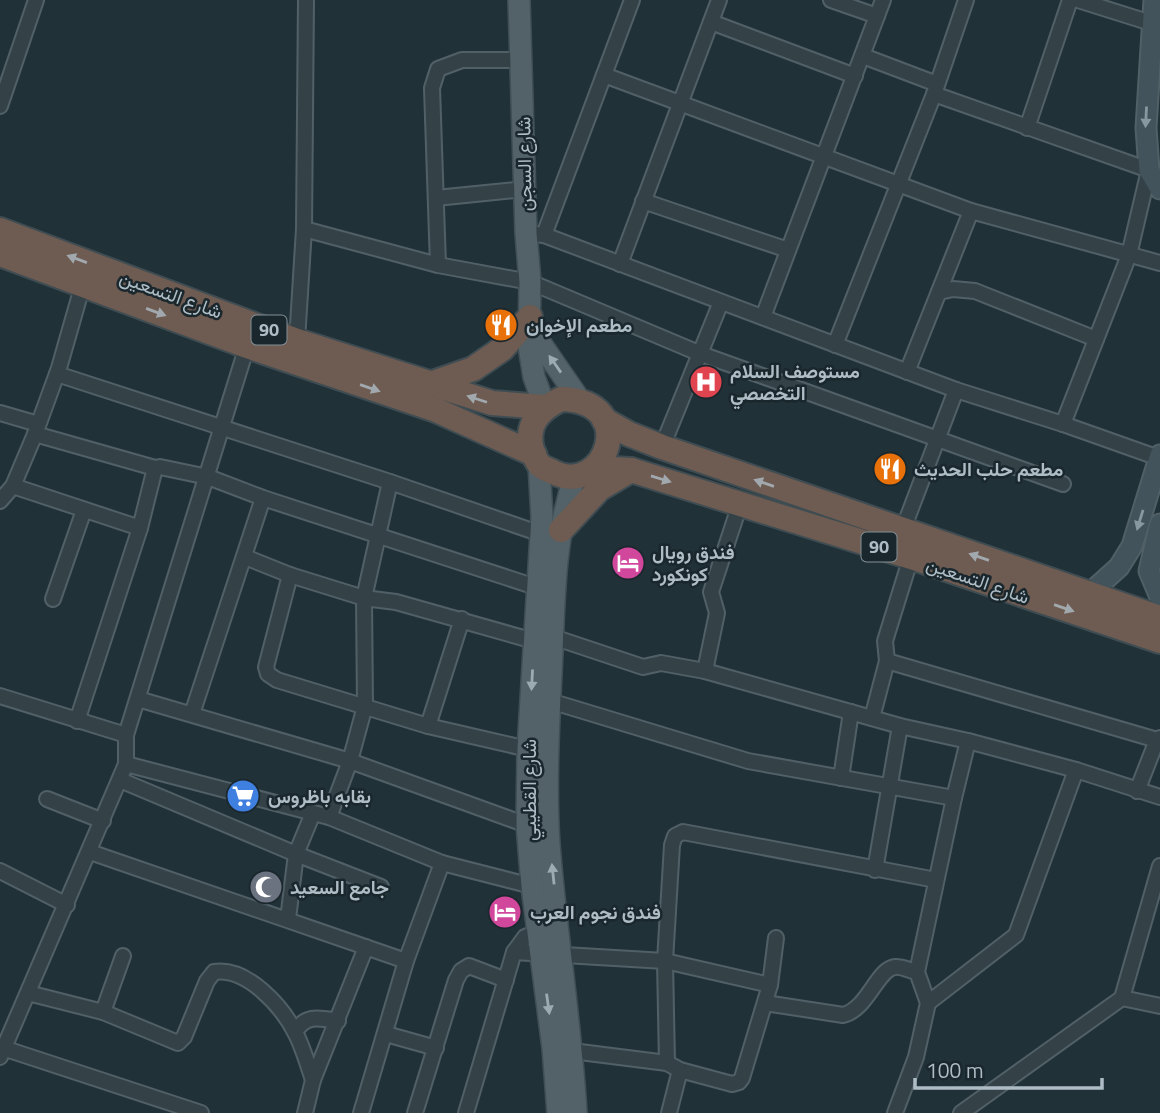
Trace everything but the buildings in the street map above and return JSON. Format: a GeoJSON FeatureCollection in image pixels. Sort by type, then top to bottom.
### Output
{"type":"FeatureCollection","features":[{"type":"Feature","properties":{"kind":"highway","name":"شارع التسعين"},"geometry":{"type":"LineString","coordinates":[[0,230],[297,341],[492,403],[544,407]]}},
{"type":"Feature","properties":{"kind":"highway","name":"شارع التسعين"},"geometry":{"type":"LineString","coordinates":[[0,254],[247,346],[436,410],[537,460]]}},
{"type":"Feature","properties":{"kind":"highway"},"geometry":{"type":"LineString","coordinates":[[430,384],[473,369],[502,349],[530,323]]}},
{"type":"Feature","properties":{"kind":"highway"},"geometry":{"type":"LineString","coordinates":[[561,399],[579,399],[594,407],[604,420],[608,432],[608,446],[603,458],[585,472],[559,475],[537,460],[530,442],[531,429],[544,407],[561,399]]}},
{"type":"Feature","properties":{"kind":"highway","name":"شارع التسعين"},"geometry":{"type":"LineString","coordinates":[[604,420],[629,434],[662,447],[902,532],[1160,618]]}},
{"type":"Feature","properties":{"kind":"highway","name":"شارع التسعين"},"geometry":{"type":"LineString","coordinates":[[585,472],[631,470],[911,557],[1160,641]]}},
{"type":"Feature","properties":{"kind":"highway"},"geometry":{"type":"LineString","coordinates":[[551,532],[599,489],[631,470]]}},
{"type":"Feature","properties":{"kind":"main road","name":"شارع السجن"},"geometry":{"type":"LineString","coordinates":[[519,0],[525,189],[535,234],[530,282],[529,346],[534,377],[544,407]]}},
{"type":"Feature","properties":{"kind":"main road"},"geometry":{"type":"LineString","coordinates":[[1154,0],[1146,128],[1149,170],[1160,188]]}},
{"type":"Feature","properties":{"kind":"main road"},"geometry":{"type":"LineString","coordinates":[[530,323],[579,399]]}},
{"type":"Feature","properties":{"kind":"main road"},"geometry":{"type":"LineString","coordinates":[[1089,594],[1119,567],[1132,546],[1160,457]]}},
{"type":"Feature","properties":{"kind":"main road","name":"شارع القطيبي"},"geometry":{"type":"LineString","coordinates":[[537,460],[556,559],[546,591],[543,639],[528,749],[527,825],[538,932],[552,955],[572,1051],[576,1113]]}},
{"type":"Feature","properties":{"kind":"main road","name":"شارع القطيبي"},"geometry":{"type":"LineString","coordinates":[[551,532],[585,472]]}},
{"type":"Feature","properties":{"kind":"main road"},"geometry":{"type":"LineString","coordinates":[[1160,524],[1150,571],[1160,597]]}},
{"type":"Feature","properties":{"kind":"main road","name":"شارع القطيبي"},"geometry":{"type":"LineString","coordinates":[[543,639],[550,701],[548,821],[558,1113]]}},
{"type":"Feature","properties":{"kind":"street"},"geometry":{"type":"LineString","coordinates":[[1,99],[36,0]]}},
{"type":"Feature","properties":{"kind":"street"},"geometry":{"type":"LineString","coordinates":[[297,341],[303,229],[306,0]]}},
{"type":"Feature","properties":{"kind":"street"},"geometry":{"type":"LineString","coordinates":[[632,0],[604,75],[535,234],[956,390],[1160,457]]}},
{"type":"Feature","properties":{"kind":"street"},"geometry":{"type":"LineString","coordinates":[[620,264],[719,0]]}},
{"type":"Feature","properties":{"kind":"street"},"geometry":{"type":"LineString","coordinates":[[831,0],[877,16]]}},
{"type":"Feature","properties":{"kind":"street"},"geometry":{"type":"LineString","coordinates":[[763,317],[883,0]]}},
{"type":"Feature","properties":{"kind":"street"},"geometry":{"type":"LineString","coordinates":[[835,345],[936,89],[966,0]]}},
{"type":"Feature","properties":{"kind":"street"},"geometry":{"type":"LineString","coordinates":[[1027,128],[1070,0]]}},
{"type":"Feature","properties":{"kind":"street"},"geometry":{"type":"LineString","coordinates":[[1077,0],[1151,23]]}},
{"type":"Feature","properties":{"kind":"street"},"geometry":{"type":"LineString","coordinates":[[711,22],[855,76]]}},
{"type":"Feature","properties":{"kind":"street"},"geometry":{"type":"LineString","coordinates":[[863,56],[1027,128],[1149,170],[1129,255],[1063,424]]}},
{"type":"Feature","properties":{"kind":"street"},"geometry":{"type":"LineString","coordinates":[[438,265],[432,88],[439,69],[462,60],[522,60]]}},
{"type":"Feature","properties":{"kind":"street"},"geometry":{"type":"LineString","coordinates":[[604,75],[971,211],[1160,263]]}},
{"type":"Feature","properties":{"kind":"street"},"geometry":{"type":"LineString","coordinates":[[436,198],[525,189]]}},
{"type":"Feature","properties":{"kind":"street"},"geometry":{"type":"LineString","coordinates":[[643,201],[788,250]]}},
{"type":"Feature","properties":{"kind":"street"},"geometry":{"type":"LineString","coordinates":[[907,372],[971,211]]}},
{"type":"Feature","properties":{"kind":"street"},"geometry":{"type":"LineString","coordinates":[[303,229],[438,265],[530,282],[701,354],[1063,484]]}},
{"type":"Feature","properties":{"kind":"street"},"geometry":{"type":"LineString","coordinates":[[0,501],[13,486],[36,429],[57,374],[83,284]]}},
{"type":"Feature","properties":{"kind":"street"},"geometry":{"type":"LineString","coordinates":[[939,292],[953,289],[975,291],[1096,340]]}},
{"type":"Feature","properties":{"kind":"street"},"geometry":{"type":"LineString","coordinates":[[662,447],[721,302]]}},
{"type":"Feature","properties":{"kind":"street"},"geometry":{"type":"LineString","coordinates":[[201,1113],[2,1053],[126,764],[126,736],[247,346]]}},
{"type":"Feature","properties":{"kind":"street"},"geometry":{"type":"LineString","coordinates":[[57,374],[551,532]]}},
{"type":"Feature","properties":{"kind":"street"},"geometry":{"type":"LineString","coordinates":[[902,532],[956,390]]}},
{"type":"Feature","properties":{"kind":"street"},"geometry":{"type":"LineString","coordinates":[[0,413],[36,429],[155,468],[208,477],[263,498],[546,591]]}},
{"type":"Feature","properties":{"kind":"street"},"geometry":{"type":"LineString","coordinates":[[77,722],[139,528],[155,468]]}},
{"type":"Feature","properties":{"kind":"street"},"geometry":{"type":"LineString","coordinates":[[329,817],[350,761],[365,706],[364,598],[390,482]]}},
{"type":"Feature","properties":{"kind":"street"},"geometry":{"type":"LineString","coordinates":[[13,486],[139,528]]}},
{"type":"Feature","properties":{"kind":"street"},"geometry":{"type":"LineString","coordinates":[[192,714],[263,498]]}},
{"type":"Feature","properties":{"kind":"street"},"geometry":{"type":"LineString","coordinates":[[705,671],[717,613],[711,592],[740,503]]}},
{"type":"Feature","properties":{"kind":"street"},"geometry":{"type":"LineString","coordinates":[[53,599],[84,510]]}},
{"type":"Feature","properties":{"kind":"street"},"geometry":{"type":"LineString","coordinates":[[244,557],[290,575],[364,598],[396,601],[643,667],[661,663],[705,671],[900,726],[1076,770],[1160,797]]}},
{"type":"Feature","properties":{"kind":"street"},"geometry":{"type":"LineString","coordinates":[[872,718],[887,661],[885,641],[911,557]]}},
{"type":"Feature","properties":{"kind":"street"},"geometry":{"type":"LineString","coordinates":[[290,575],[266,667],[268,674],[277,680],[428,726],[528,749]]}},
{"type":"Feature","properties":{"kind":"street"},"geometry":{"type":"LineString","coordinates":[[428,726],[462,619]]}},
{"type":"Feature","properties":{"kind":"street"},"geometry":{"type":"LineString","coordinates":[[887,661],[1158,739],[1137,791]]}},
{"type":"Feature","properties":{"kind":"street"},"geometry":{"type":"LineString","coordinates":[[0,696],[126,736]]}},
{"type":"Feature","properties":{"kind":"street"},"geometry":{"type":"LineString","coordinates":[[138,699],[350,761],[527,825]]}},
{"type":"Feature","properties":{"kind":"street"},"geometry":{"type":"LineString","coordinates":[[550,701],[748,761],[954,798]]}},
{"type":"Feature","properties":{"kind":"street"},"geometry":{"type":"LineString","coordinates":[[841,778],[851,712]]}},
{"type":"Feature","properties":{"kind":"street"},"geometry":{"type":"LineString","coordinates":[[875,870],[900,726]]}},
{"type":"Feature","properties":{"kind":"street"},"geometry":{"type":"LineString","coordinates":[[895,1113],[916,1057],[928,1003],[917,972],[968,741]]}},
{"type":"Feature","properties":{"kind":"street"},"geometry":{"type":"LineString","coordinates":[[126,764],[329,817],[442,863],[532,886]]}},
{"type":"Feature","properties":{"kind":"street"},"geometry":{"type":"LineString","coordinates":[[928,1003],[1016,936],[1076,770]]}},
{"type":"Feature","properties":{"kind":"street"},"geometry":{"type":"LineString","coordinates":[[120,779],[381,887]]}},
{"type":"Feature","properties":{"kind":"street"},"geometry":{"type":"LineString","coordinates":[[47,799],[103,821]]}},
{"type":"Feature","properties":{"kind":"street"},"geometry":{"type":"LineString","coordinates":[[288,919],[296,854],[313,813]]}},
{"type":"Feature","properties":{"kind":"street"},"geometry":{"type":"LineString","coordinates":[[669,1113],[673,1067],[665,961],[672,845],[675,836],[683,832],[936,880]]}},
{"type":"Feature","properties":{"kind":"street"},"geometry":{"type":"LineString","coordinates":[[90,852],[406,961]]}},
{"type":"Feature","properties":{"kind":"street"},"geometry":{"type":"LineString","coordinates":[[361,1113],[406,961],[442,863]]}},
{"type":"Feature","properties":{"kind":"street"},"geometry":{"type":"LineString","coordinates":[[961,1113],[1122,998],[1160,866]]}},
{"type":"Feature","properties":{"kind":"street"},"geometry":{"type":"LineString","coordinates":[[0,871],[67,905]]}},
{"type":"Feature","properties":{"kind":"street"},"geometry":{"type":"LineString","coordinates":[[466,1113],[514,952],[525,937],[538,932]]}},
{"type":"Feature","properties":{"kind":"street"},"geometry":{"type":"LineString","coordinates":[[572,1051],[673,1067],[732,1084],[739,1083],[771,985],[776,938]]}},
{"type":"Feature","properties":{"kind":"street"},"geometry":{"type":"LineString","coordinates":[[305,1113],[313,1080],[366,947]]}},
{"type":"Feature","properties":{"kind":"street"},"geometry":{"type":"LineString","coordinates":[[514,952],[665,961],[771,985]]}},
{"type":"Feature","properties":{"kind":"street"},"geometry":{"type":"LineString","coordinates":[[103,1012],[123,956]]}},
{"type":"Feature","properties":{"kind":"street"},"geometry":{"type":"LineString","coordinates":[[415,1113],[461,971],[469,966],[506,980]]}},
{"type":"Feature","properties":{"kind":"street"},"geometry":{"type":"LineString","coordinates":[[765,1003],[843,1015],[853,1013],[885,971],[895,967],[917,972]]}},
{"type":"Feature","properties":{"kind":"street"},"geometry":{"type":"LineString","coordinates":[[28,993],[103,1012],[178,1043],[184,1037],[206,981],[214,972],[227,970],[264,990],[295,1032],[313,1080]]}},
{"type":"Feature","properties":{"kind":"street"},"geometry":{"type":"LineString","coordinates":[[1122,998],[1160,1006]]}},
{"type":"Feature","properties":{"kind":"street"},"geometry":{"type":"LineString","coordinates":[[295,1032],[301,1023],[310,1017],[338,1021]]}},
{"type":"Feature","properties":{"kind":"street"},"geometry":{"type":"LineString","coordinates":[[386,1034],[436,1048]]}},
{"type":"Feature","properties":{"kind":"place","name":"مطعم الإخوان"},"geometry":{"type":"Point","coordinates":[501,325]}},
{"type":"Feature","properties":{"kind":"place","name":"مستوصف السلام التخصصي"},"geometry":{"type":"Point","coordinates":[706,382]}},
{"type":"Feature","properties":{"kind":"place","name":"مطعم حلب الحديث"},"geometry":{"type":"Point","coordinates":[890,469]}},
{"type":"Feature","properties":{"kind":"place","name":"فندق رويال كونكورد"},"geometry":{"type":"Point","coordinates":[628,563]}},
{"type":"Feature","properties":{"kind":"place","name":"بقابه باظروس"},"geometry":{"type":"Point","coordinates":[243,796]}},
{"type":"Feature","properties":{"kind":"place","name":"جامع السعيد"},"geometry":{"type":"Point","coordinates":[266,887]}},
{"type":"Feature","properties":{"kind":"place","name":"فندق نجوم العرب"},"geometry":{"type":"Point","coordinates":[505,912]}}]}
